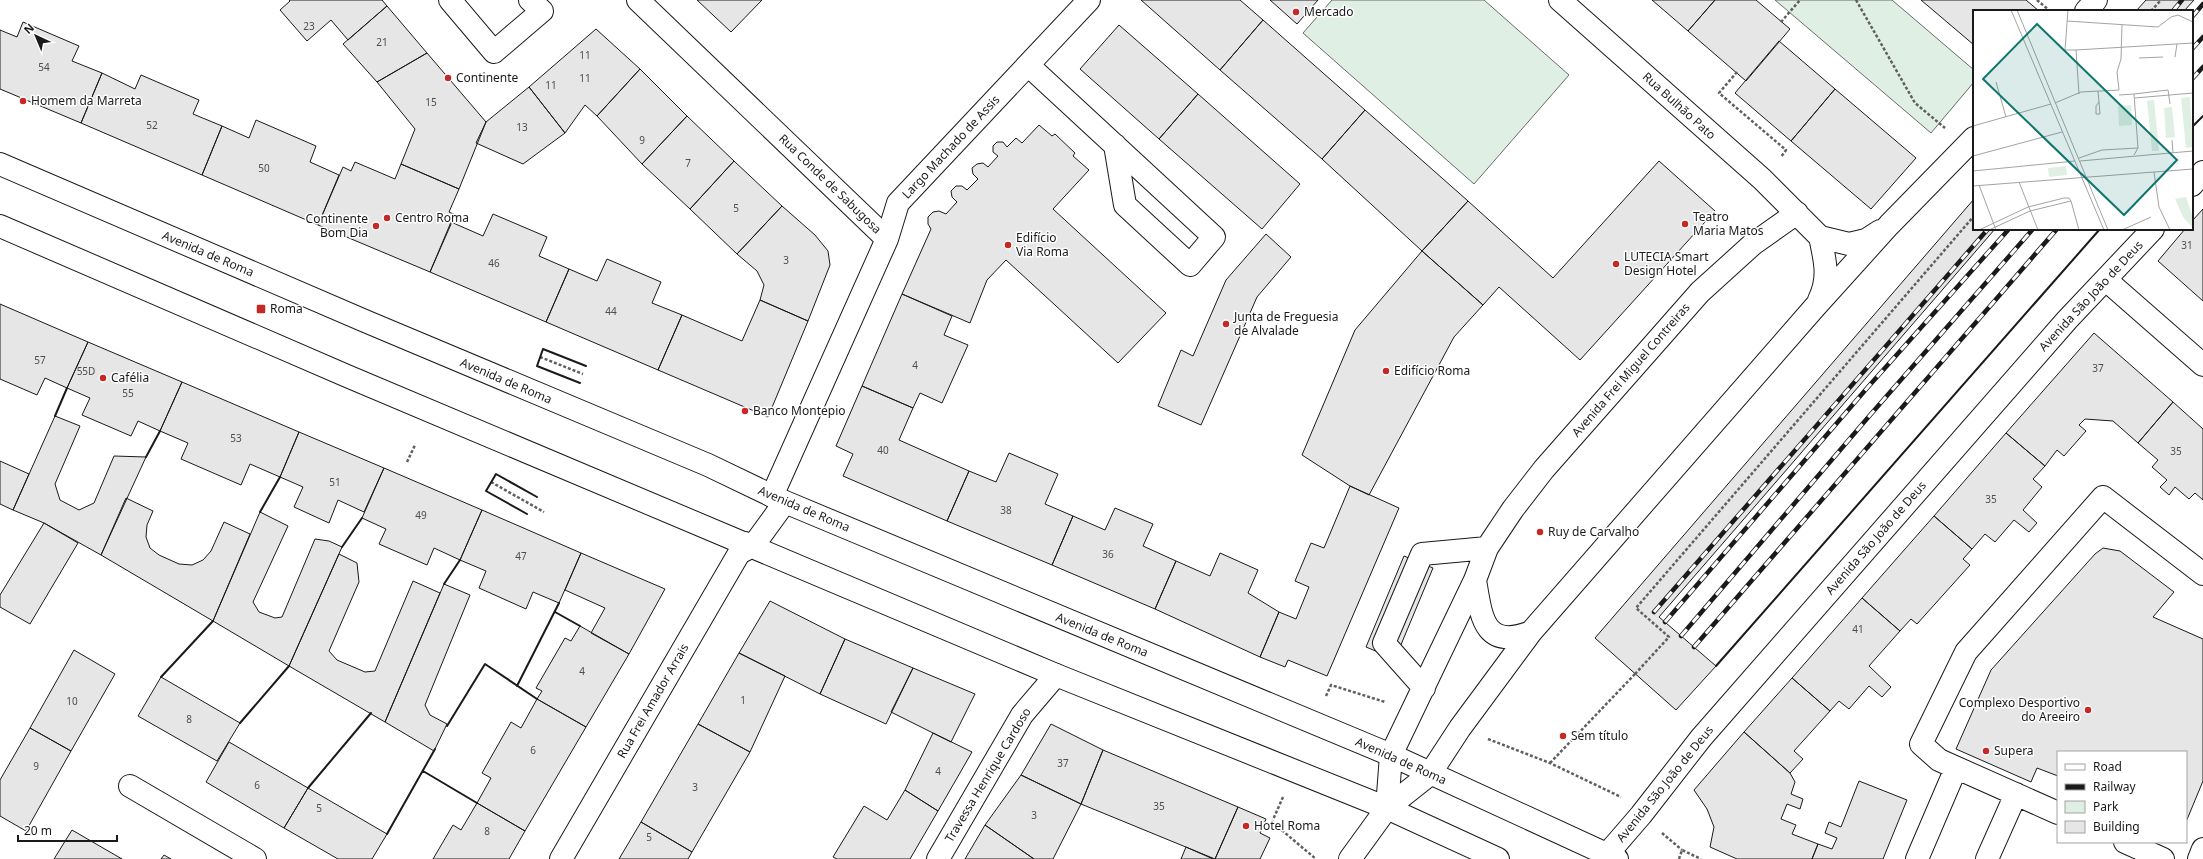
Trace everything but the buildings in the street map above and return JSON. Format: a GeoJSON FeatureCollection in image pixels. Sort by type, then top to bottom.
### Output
{"type":"FeatureCollection","features":[{"type":"Feature","properties":{"kind":"street"},"geometry":{"type":"LineString","coordinates":[[450,0],[494,52],[542,10],[530,0]]}},
{"type":"Feature","properties":{"kind":"street","name":"Rua Conde de Sabugosa"},"geometry":{"type":"LineString","coordinates":[[638,0],[887,238],[778,499],[745,547]]}},
{"type":"Feature","properties":{"kind":"street","name":"Largo Machado de Assis"},"geometry":{"type":"LineString","coordinates":[[887,238],[898,203],[1089,0]]}},
{"type":"Feature","properties":{"kind":"street","name":"Rua Bulhão Pato"},"geometry":{"type":"LineString","coordinates":[[1560,0],[1762,178],[1796,213]]}},
{"type":"Feature","properties":{"kind":"street"},"geometry":{"type":"LineString","coordinates":[[2087,10],[2096,0]]}},
{"type":"Feature","properties":{"kind":"street"},"geometry":{"type":"LineString","coordinates":[[1028,65],[1115,145],[1214,237],[1190,265],[1125,205],[1115,145]]}},
{"type":"Feature","properties":{"kind":"street"},"geometry":{"type":"LineString","coordinates":[[1350,859],[1387,808],[1430,774],[1460,728],[1531,632],[1814,308],[1889,225],[1970,143]]}},
{"type":"Feature","properties":{"kind":"street","name":"Avenida de Roma"},"geometry":{"type":"LineString","coordinates":[[0,164],[357,318],[708,465],[778,499],[1391,755],[1609,858]]}},
{"type":"Feature","properties":{"kind":"street"},"geometry":{"type":"LineString","coordinates":[[2193,184],[2203,172]]}},
{"type":"Feature","properties":{"kind":"street"},"geometry":{"type":"LineString","coordinates":[[1796,213],[1820,237],[1849,244],[1866,240],[1889,225]]}},
{"type":"Feature","properties":{"kind":"street","name":"Avenida Frei Miguel Contreiras"},"geometry":{"type":"LineString","coordinates":[[1391,755],[1475,580],[1487,548],[1513,509],[1544,469],[1700,292],[1753,244],[1796,213]]}},
{"type":"Feature","properties":{"kind":"street"},"geometry":{"type":"LineString","coordinates":[[0,226],[745,547],[1056,675],[1387,808],[1498,859]]}},
{"type":"Feature","properties":{"kind":"street","name":"Avenida São João de Deus"},"geometry":{"type":"LineString","coordinates":[[1609,858],[1701,738],[2067,320],[2152,230]]}},
{"type":"Feature","properties":{"kind":"street"},"geometry":{"type":"LineString","coordinates":[[1814,308],[1824,290],[1827,270],[1820,237]]}},
{"type":"Feature","properties":{"kind":"street"},"geometry":{"type":"LineString","coordinates":[[2106,280],[2203,365]]}},
{"type":"Feature","properties":{"kind":"street"},"geometry":{"type":"LineString","coordinates":[[2057,813],[1956,768],[1932,755],[1920,744],[1966,652],[2103,497],[2203,574]]}},
{"type":"Feature","properties":{"kind":"street","name":"Rua Frei Amador Arrais"},"geometry":{"type":"LineString","coordinates":[[561,859],[745,547]]}},
{"type":"Feature","properties":{"kind":"street"},"geometry":{"type":"LineString","coordinates":[[1424,688],[1384,643],[1422,554],[1487,548]]}},
{"type":"Feature","properties":{"kind":"street"},"geometry":{"type":"LineString","coordinates":[[1475,580],[1482,620],[1490,630],[1501,636],[1516,638],[1531,632]]}},
{"type":"Feature","properties":{"kind":"street","name":"Travessa Henrique Cardoso"},"geometry":{"type":"LineString","coordinates":[[938,859],[1022,715],[1056,675]]}},
{"type":"Feature","properties":{"kind":"street"},"geometry":{"type":"LineString","coordinates":[[1387,808],[1391,755]]}},
{"type":"Feature","properties":{"kind":"street"},"geometry":{"type":"LineString","coordinates":[[1917,859],[1956,768]]}},
{"type":"Feature","properties":{"kind":"street"},"geometry":{"type":"LineString","coordinates":[[130,786],[255,859]]}},
{"type":"Feature","properties":{"kind":"street"},"geometry":{"type":"LineString","coordinates":[[1987,859],[2016,794]]}},
{"type":"Feature","properties":{"kind":"street"},"geometry":{"type":"LineString","coordinates":[[2127,843],[2163,859]]}},
{"type":"Feature","properties":{"kind":"street"},"geometry":{"type":"LineString","coordinates":[[2199,859],[2203,849]]}},
{"type":"Feature","properties":{"kind":"path"},"geometry":{"type":"LineString","coordinates":[[1781,22],[1800,0]]}},
{"type":"Feature","properties":{"kind":"path"},"geometry":{"type":"LineString","coordinates":[[1856,0],[1915,103],[1970,143]]}},
{"type":"Feature","properties":{"kind":"path"},"geometry":{"type":"LineString","coordinates":[[2037,0],[2049,10]]}},
{"type":"Feature","properties":{"kind":"path"},"geometry":{"type":"LineString","coordinates":[[2152,10],[2160,0]]}},
{"type":"Feature","properties":{"kind":"path"},"geometry":{"type":"LineString","coordinates":[[1737,72],[1719,93],[1786,150],[1762,178]]}},
{"type":"Feature","properties":{"kind":"path"},"geometry":{"type":"LineString","coordinates":[[1550,763],[1669,637],[1636,608],[1973,217]]}},
{"type":"Feature","properties":{"kind":"path"},"geometry":{"type":"LineString","coordinates":[[540,357],[583,374]]}},
{"type":"Feature","properties":{"kind":"path"},"geometry":{"type":"LineString","coordinates":[[408,462],[415,445]]}},
{"type":"Feature","properties":{"kind":"path"},"geometry":{"type":"LineString","coordinates":[[491,482],[544,512]]}},
{"type":"Feature","properties":{"kind":"path"},"geometry":{"type":"LineString","coordinates":[[1484,738],[1550,763],[1618,794],[1682,850],[1701,859]]}},
{"type":"Feature","properties":{"kind":"path"},"geometry":{"type":"LineString","coordinates":[[1679,859],[1682,850]]}},
{"type":"Feature","properties":{"kind":"green space"},"geometry":{"type":"Polygon","coordinates":[[[1332,0],[1484,0],[1569,75],[1474,184],[1303,33],[1332,0]]]}},
{"type":"Feature","properties":{"kind":"green space"},"geometry":{"type":"Polygon","coordinates":[[[1775,0],[1892,0],[1973,69],[1973,83],[1931,133],[1775,0]]]}},
{"type":"Feature","properties":{"kind":"railway"},"geometry":{"type":"LineString","coordinates":[[2174,10],[2182,0]]}},
{"type":"Feature","properties":{"kind":"railway"},"geometry":{"type":"LineString","coordinates":[[2193,16],[2203,4]]}},
{"type":"Feature","properties":{"kind":"railway"},"geometry":{"type":"LineString","coordinates":[[2193,48],[2203,37]]}},
{"type":"Feature","properties":{"kind":"railway"},"geometry":{"type":"LineString","coordinates":[[2193,78],[2203,67]]}},
{"type":"Feature","properties":{"kind":"railway"},"geometry":{"type":"LineString","coordinates":[[1654,612],[1987,230]]}},
{"type":"Feature","properties":{"kind":"railway"},"geometry":{"type":"LineString","coordinates":[[1665,622],[1868,387],[2008,230]]}},
{"type":"Feature","properties":{"kind":"railway"},"geometry":{"type":"LineString","coordinates":[[1681,636],[1871,414],[2032,230]]}},
{"type":"Feature","properties":{"kind":"railway"},"geometry":{"type":"LineString","coordinates":[[1694,647],[2056,230]]}},
{"type":"Feature","properties":{"kind":"wall"},"geometry":{"type":"LineString","coordinates":[[2193,126],[2203,116]]}},
{"type":"Feature","properties":{"kind":"wall"},"geometry":{"type":"LineString","coordinates":[[1716,666],[2099,230]]}},
{"type":"Feature","properties":{"kind":"wall"},"geometry":{"type":"LineString","coordinates":[[580,383],[537,366],[543,349],[586,366]]}},
{"type":"Feature","properties":{"kind":"wall"},"geometry":{"type":"LineString","coordinates":[[55,416],[67,388]]}},
{"type":"Feature","properties":{"kind":"wall"},"geometry":{"type":"LineString","coordinates":[[146,457],[160,431]]}},
{"type":"Feature","properties":{"kind":"wall"},"geometry":{"type":"LineString","coordinates":[[527,514],[486,491],[496,474],[537,497]]}},
{"type":"Feature","properties":{"kind":"wall"},"geometry":{"type":"LineString","coordinates":[[260,512],[280,477]]}},
{"type":"Feature","properties":{"kind":"wall"},"geometry":{"type":"LineString","coordinates":[[342,547],[362,518]]}},
{"type":"Feature","properties":{"kind":"wall"},"geometry":{"type":"LineString","coordinates":[[444,584],[460,560]]}},
{"type":"Feature","properties":{"kind":"wall"},"geometry":{"type":"LineString","coordinates":[[517,686],[559,603]]}},
{"type":"Feature","properties":{"kind":"wall"},"geometry":{"type":"LineString","coordinates":[[555,612],[580,626]]}},
{"type":"Feature","properties":{"kind":"wall"},"geometry":{"type":"LineString","coordinates":[[161,677],[213,621]]}},
{"type":"Feature","properties":{"kind":"wall"},"geometry":{"type":"LineString","coordinates":[[447,726],[485,664],[537,699]]}},
{"type":"Feature","properties":{"kind":"wall"},"geometry":{"type":"LineString","coordinates":[[240,723],[289,666]]}},
{"type":"Feature","properties":{"kind":"wall"},"geometry":{"type":"LineString","coordinates":[[308,788],[371,713]]}},
{"type":"Feature","properties":{"kind":"wall"},"geometry":{"type":"LineString","coordinates":[[387,834],[435,749]]}},
{"type":"Feature","properties":{"kind":"wall"},"geometry":{"type":"LineString","coordinates":[[423,771],[477,803]]}},
{"type":"Feature","properties":{"kind":"place","name":"Mercado"},"geometry":{"type":"Point","coordinates":[1296,12]}},
{"type":"Feature","properties":{"kind":"place","name":"Continente"},"geometry":{"type":"Point","coordinates":[448,78]}},
{"type":"Feature","properties":{"kind":"place","name":"Homem da Marreta"},"geometry":{"type":"Point","coordinates":[23,101]}},
{"type":"Feature","properties":{"kind":"place","name":"Centro Roma"},"geometry":{"type":"Point","coordinates":[387,218]}},
{"type":"Feature","properties":{"kind":"place","name":"Teatro Maria Matos"},"geometry":{"type":"Point","coordinates":[1685,224]}},
{"type":"Feature","properties":{"kind":"place","name":"Continente Bom Dia"},"geometry":{"type":"Point","coordinates":[376,226]}},
{"type":"Feature","properties":{"kind":"place","name":"Edifício Via Roma"},"geometry":{"type":"Point","coordinates":[1008,245]}},
{"type":"Feature","properties":{"kind":"place","name":"LUTECIA Smart Design Hotel"},"geometry":{"type":"Point","coordinates":[1616,264]}},
{"type":"Feature","properties":{"kind":"place","name":"Roma"},"geometry":{"type":"Point","coordinates":[261,309]}},
{"type":"Feature","properties":{"kind":"place","name":"Junta de Freguesia de Alvalade"},"geometry":{"type":"Point","coordinates":[1226,324]}},
{"type":"Feature","properties":{"kind":"place","name":"Edifício Roma"},"geometry":{"type":"Point","coordinates":[1386,371]}},
{"type":"Feature","properties":{"kind":"place","name":"Cafélia"},"geometry":{"type":"Point","coordinates":[103,378]}},
{"type":"Feature","properties":{"kind":"place","name":"Banco Montepio"},"geometry":{"type":"Point","coordinates":[745,411]}},
{"type":"Feature","properties":{"kind":"place","name":"Ruy de Carvalho"},"geometry":{"type":"Point","coordinates":[1540,532]}},
{"type":"Feature","properties":{"kind":"place","name":"Complexo Desportivo do Areeiro"},"geometry":{"type":"Point","coordinates":[2088,710]}},
{"type":"Feature","properties":{"kind":"place","name":"Sem título"},"geometry":{"type":"Point","coordinates":[1563,736]}},
{"type":"Feature","properties":{"kind":"place","name":"Supera"},"geometry":{"type":"Point","coordinates":[1986,751]}},
{"type":"Feature","properties":{"kind":"place","name":"Hotel Roma"},"geometry":{"type":"Point","coordinates":[1246,826]}}]}
